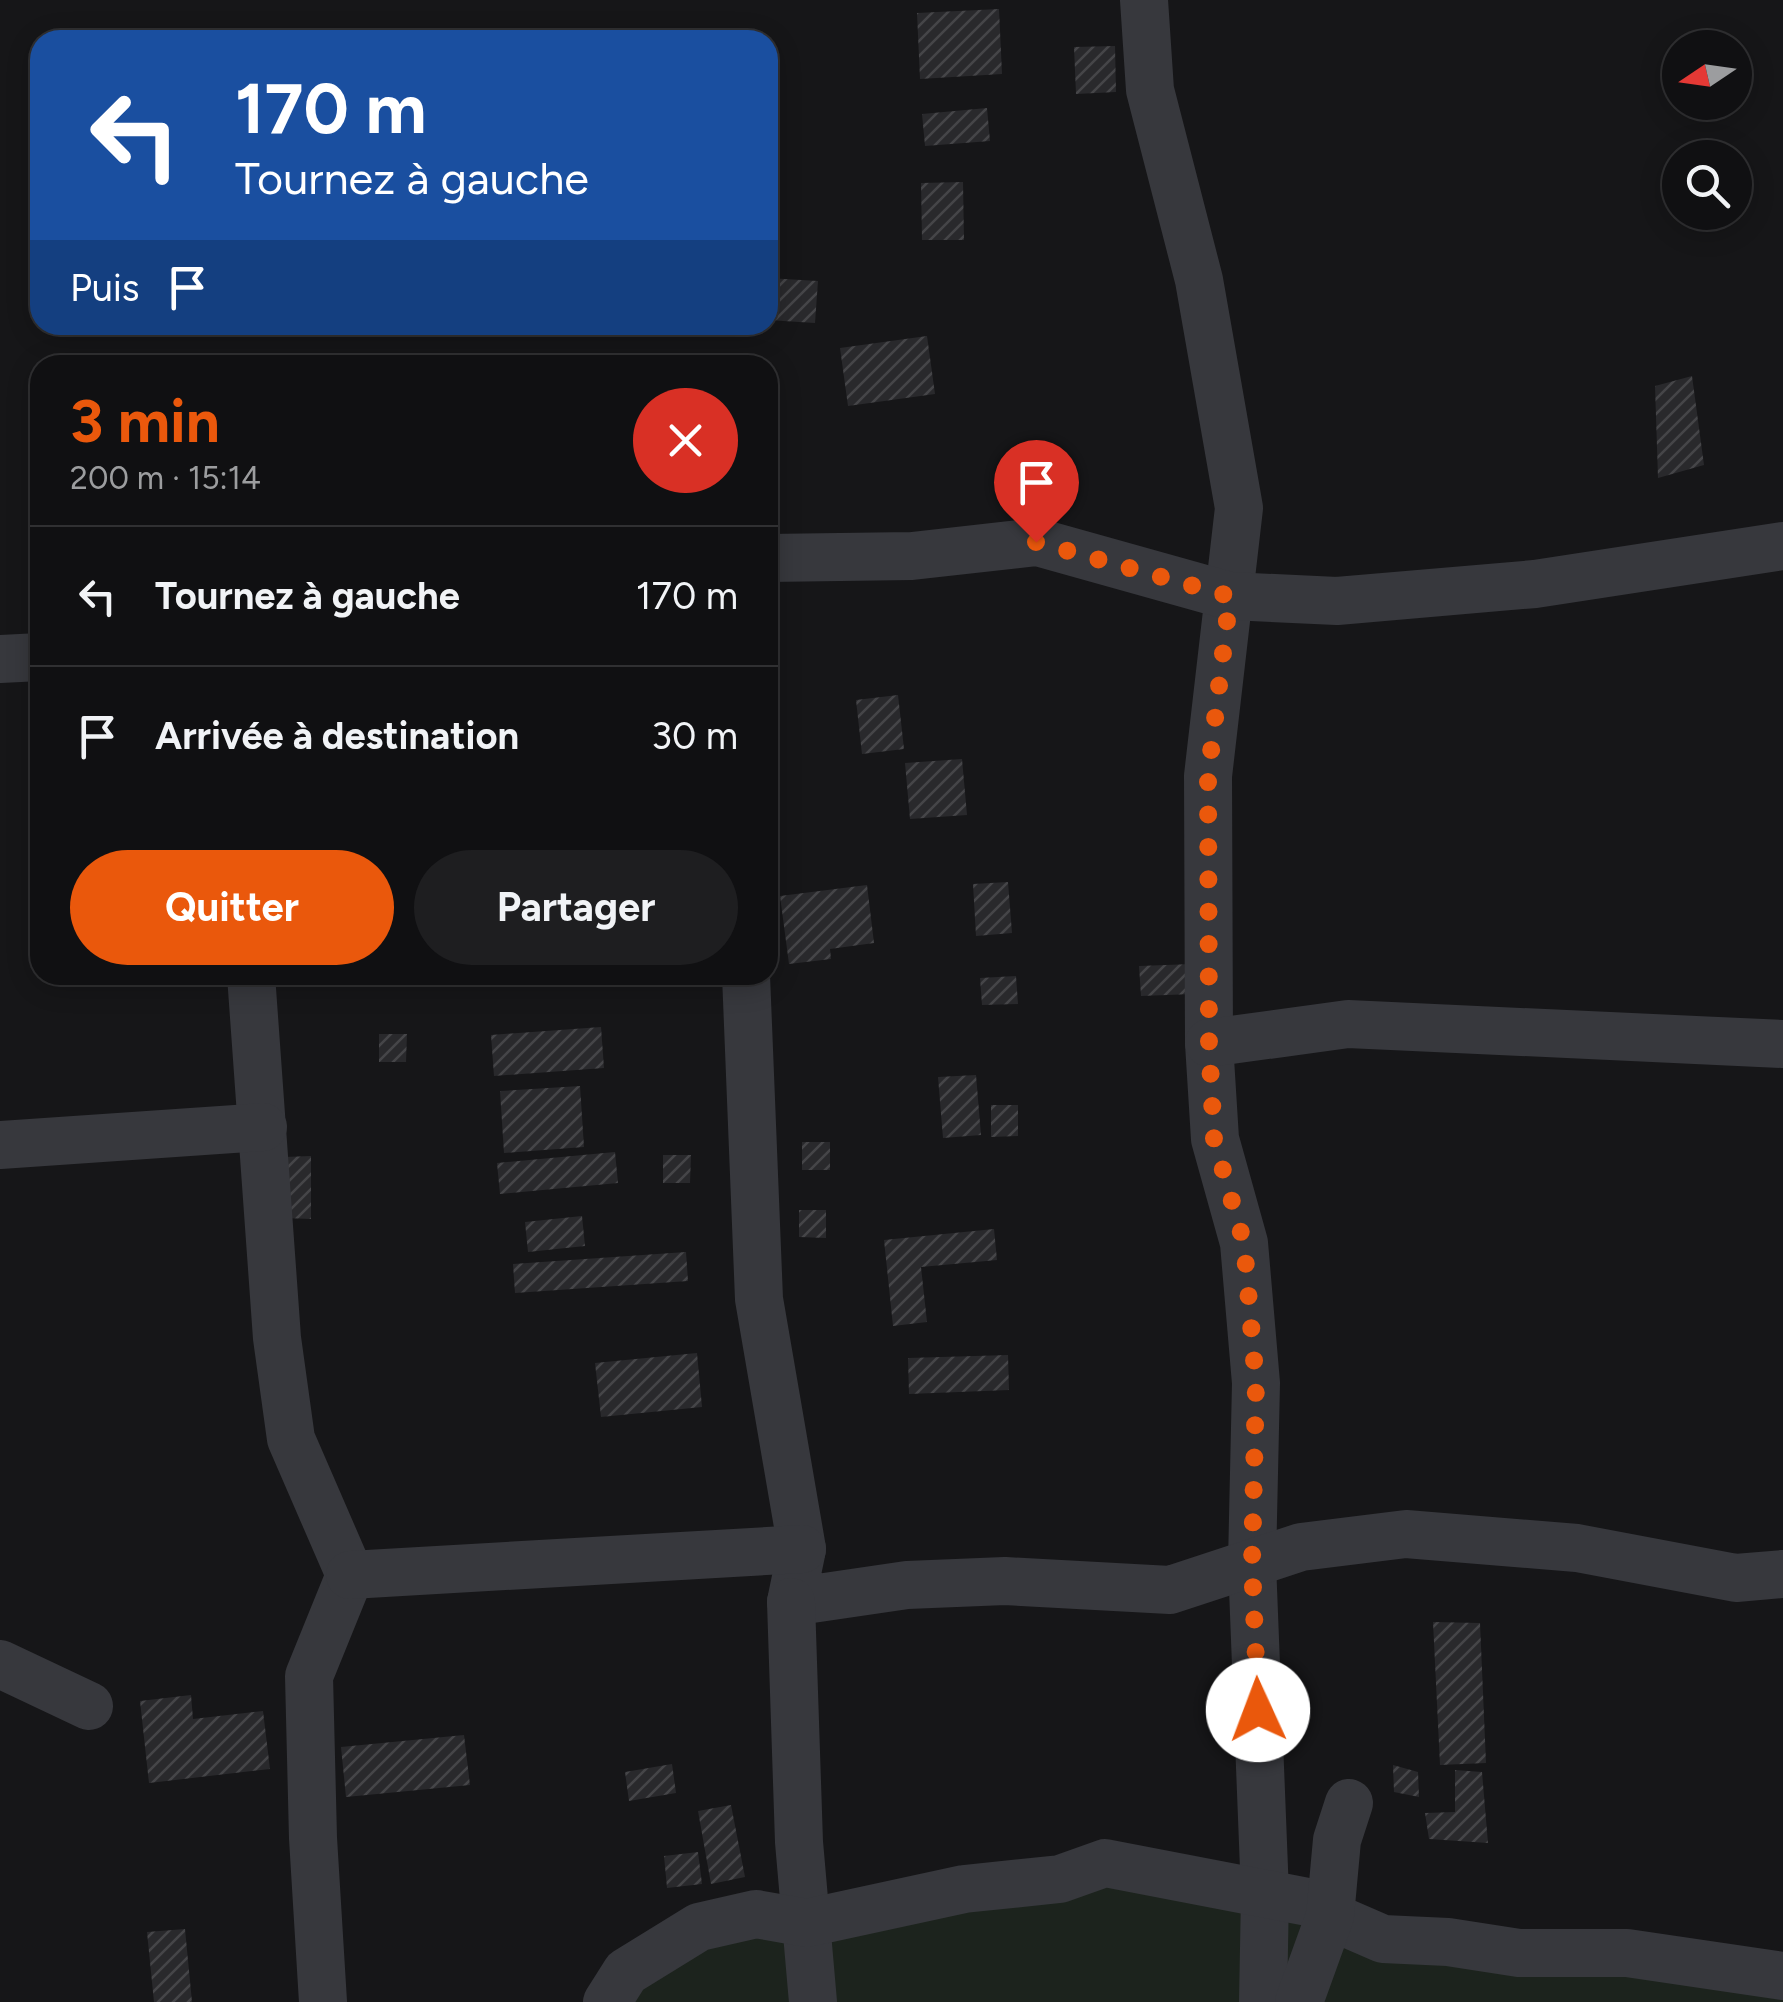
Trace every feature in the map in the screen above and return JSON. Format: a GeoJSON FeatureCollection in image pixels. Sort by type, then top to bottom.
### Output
{"type":"FeatureCollection","features":[{"type":"Feature","properties":{"kind":"street"},"geometry":{"type":"LineString","coordinates":[[1144,0],[1150,90],[1199,280],[1239,508],[1208,776],[1209,1043],[1214,1139],[1244,1243],[1256,1383],[1252,1563],[1266,1894],[1263,2002]]}},
{"type":"Feature","properties":{"kind":"street"},"geometry":{"type":"LineString","coordinates":[[778,558],[912,556],[1036,542],[1230,596],[1337,601],[1534,584],[1783,546]]}},
{"type":"Feature","properties":{"kind":"street"},"geometry":{"type":"LineString","coordinates":[[0,659],[30,658]]}},
{"type":"Feature","properties":{"kind":"street"},"geometry":{"type":"LineString","coordinates":[[252,985],[276,1338],[291,1438],[350,1576],[310,1676],[312,1838],[323,2002]]}},
{"type":"Feature","properties":{"kind":"street"},"geometry":{"type":"LineString","coordinates":[[746,985],[759,1299],[802,1549],[791,1602],[800,1842],[813,2002]]}},
{"type":"Feature","properties":{"kind":"street"},"geometry":{"type":"LineString","coordinates":[[1209,1043],[1348,1024],[1783,1044]]}},
{"type":"Feature","properties":{"kind":"street"},"geometry":{"type":"LineString","coordinates":[[0,1145],[263,1128]]}},
{"type":"Feature","properties":{"kind":"street"},"geometry":{"type":"LineString","coordinates":[[791,1602],[906,1585],[1005,1581],[1170,1590],[1301,1547],[1406,1534],[1578,1548],[1736,1578],[1783,1574]]}},
{"type":"Feature","properties":{"kind":"street"},"geometry":{"type":"LineString","coordinates":[[350,1576],[802,1549]]}},
{"type":"Feature","properties":{"kind":"street"},"geometry":{"type":"LineString","coordinates":[[0,1664],[90,1706]]}},
{"type":"Feature","properties":{"kind":"street"},"geometry":{"type":"LineString","coordinates":[[1299,2002],[1330,1916],[1337,1840],[1349,1803]]}},
{"type":"Feature","properties":{"kind":"street"},"geometry":{"type":"LineString","coordinates":[[608,2002],[626,1972],[700,1927],[756,1914],[806,1923],[964,1889],[1060,1879],[1105,1862],[1314,1903],[1330,1916],[1383,1939],[1448,1942],[1519,1953],[1626,1953],[1783,1976]]}},
{"type":"Feature","properties":{"kind":"shaded area"},"geometry":{"type":"Polygon","coordinates":[[[1105,1863],[1383,1939],[1783,1976],[1783,2002],[609,2002],[699,1927],[1105,1863]]]}},
{"type":"Feature","properties":{"kind":"building"},"geometry":{"type":"Polygon","coordinates":[[[999,9],[1002,74],[920,79],[917,13],[999,9]]]}},
{"type":"Feature","properties":{"kind":"building"},"geometry":{"type":"Polygon","coordinates":[[[1115,46],[1116,92],[1076,94],[1074,47],[1115,46]]]}},
{"type":"Feature","properties":{"kind":"building"},"geometry":{"type":"Polygon","coordinates":[[[987,108],[990,141],[925,146],[922,114],[987,108]]]}},
{"type":"Feature","properties":{"kind":"building"},"geometry":{"type":"Polygon","coordinates":[[[963,182],[964,240],[922,240],[921,183],[963,182]]]}},
{"type":"Feature","properties":{"kind":"building"},"geometry":{"type":"Polygon","coordinates":[[[778,279],[818,281],[815,323],[778,321],[778,279]]]}},
{"type":"Feature","properties":{"kind":"building"},"geometry":{"type":"Polygon","coordinates":[[[927,336],[935,394],[848,406],[840,348],[927,336]]]}},
{"type":"Feature","properties":{"kind":"building"},"geometry":{"type":"Polygon","coordinates":[[[1692,376],[1704,465],[1658,478],[1655,386],[1692,376]]]}},
{"type":"Feature","properties":{"kind":"building"},"geometry":{"type":"Polygon","coordinates":[[[898,695],[904,749],[862,754],[856,700],[898,695]]]}},
{"type":"Feature","properties":{"kind":"building"},"geometry":{"type":"Polygon","coordinates":[[[962,759],[967,815],[910,819],[905,763],[962,759]]]}},
{"type":"Feature","properties":{"kind":"building"},"geometry":{"type":"Polygon","coordinates":[[[1008,882],[1012,933],[976,936],[973,884],[1008,882]]]}},
{"type":"Feature","properties":{"kind":"building"},"geometry":{"type":"Polygon","coordinates":[[[867,885],[874,943],[830,949],[831,959],[789,964],[780,896],[867,885]]]}},
{"type":"Feature","properties":{"kind":"building"},"geometry":{"type":"Polygon","coordinates":[[[1192,964],[1193,994],[1141,996],[1139,966],[1192,964]]]}},
{"type":"Feature","properties":{"kind":"building"},"geometry":{"type":"Polygon","coordinates":[[[1016,976],[1018,1004],[982,1005],[980,978],[1016,976]]]}},
{"type":"Feature","properties":{"kind":"building"},"geometry":{"type":"Polygon","coordinates":[[[601,1027],[604,1068],[494,1076],[491,1035],[601,1027]]]}},
{"type":"Feature","properties":{"kind":"building"},"geometry":{"type":"Polygon","coordinates":[[[379,1034],[407,1034],[406,1062],[379,1062],[379,1034]]]}},
{"type":"Feature","properties":{"kind":"building"},"geometry":{"type":"Polygon","coordinates":[[[976,1075],[981,1135],[943,1138],[938,1077],[976,1075]]]}},
{"type":"Feature","properties":{"kind":"building"},"geometry":{"type":"Polygon","coordinates":[[[580,1086],[584,1147],[504,1153],[500,1091],[580,1086]]]}},
{"type":"Feature","properties":{"kind":"building"},"geometry":{"type":"Polygon","coordinates":[[[991,1105],[1018,1105],[1018,1136],[991,1137],[991,1105]]]}},
{"type":"Feature","properties":{"kind":"building"},"geometry":{"type":"Polygon","coordinates":[[[802,1142],[830,1142],[830,1170],[802,1170],[802,1142]]]}},
{"type":"Feature","properties":{"kind":"building"},"geometry":{"type":"Polygon","coordinates":[[[615,1152],[618,1183],[500,1194],[497,1163],[615,1152]]]}},
{"type":"Feature","properties":{"kind":"building"},"geometry":{"type":"Polygon","coordinates":[[[663,1155],[691,1155],[690,1183],[663,1183],[663,1155]]]}},
{"type":"Feature","properties":{"kind":"building"},"geometry":{"type":"Polygon","coordinates":[[[311,1156],[311,1219],[284,1218],[284,1157],[311,1156]]]}},
{"type":"Feature","properties":{"kind":"building"},"geometry":{"type":"Polygon","coordinates":[[[799,1210],[826,1210],[826,1238],[799,1237],[799,1210]]]}},
{"type":"Feature","properties":{"kind":"building"},"geometry":{"type":"Polygon","coordinates":[[[582,1216],[585,1246],[528,1252],[525,1222],[582,1216]]]}},
{"type":"Feature","properties":{"kind":"building"},"geometry":{"type":"Polygon","coordinates":[[[994,1229],[997,1260],[921,1267],[927,1322],[893,1326],[884,1240],[994,1229]]]}},
{"type":"Feature","properties":{"kind":"building"},"geometry":{"type":"Polygon","coordinates":[[[686,1252],[688,1281],[515,1293],[513,1264],[686,1252]]]}},
{"type":"Feature","properties":{"kind":"building"},"geometry":{"type":"Polygon","coordinates":[[[697,1353],[702,1407],[601,1417],[595,1363],[697,1353]]]}},
{"type":"Feature","properties":{"kind":"building"},"geometry":{"type":"Polygon","coordinates":[[[1008,1355],[1009,1390],[909,1394],[908,1358],[1008,1355]]]}},
{"type":"Feature","properties":{"kind":"building"},"geometry":{"type":"Polygon","coordinates":[[[1433,1622],[1480,1623],[1486,1763],[1440,1765],[1433,1622]]]}},
{"type":"Feature","properties":{"kind":"building"},"geometry":{"type":"Polygon","coordinates":[[[191,1695],[193,1719],[263,1711],[270,1769],[149,1783],[140,1701],[191,1695]]]}},
{"type":"Feature","properties":{"kind":"building"},"geometry":{"type":"Polygon","coordinates":[[[464,1735],[470,1785],[346,1797],[341,1747],[464,1735]]]}},
{"type":"Feature","properties":{"kind":"building"},"geometry":{"type":"Polygon","coordinates":[[[672,1764],[676,1793],[629,1801],[625,1772],[672,1764]]]}},
{"type":"Feature","properties":{"kind":"building"},"geometry":{"type":"Polygon","coordinates":[[[1393,1765],[1418,1772],[1419,1797],[1394,1792],[1393,1765]]]}},
{"type":"Feature","properties":{"kind":"building"},"geometry":{"type":"Polygon","coordinates":[[[1455,1770],[1482,1772],[1488,1843],[1429,1839],[1425,1813],[1455,1812],[1455,1770]]]}},
{"type":"Feature","properties":{"kind":"building"},"geometry":{"type":"Polygon","coordinates":[[[731,1805],[745,1877],[711,1884],[698,1811],[731,1805]]]}},
{"type":"Feature","properties":{"kind":"building"},"geometry":{"type":"Polygon","coordinates":[[[698,1852],[702,1884],[667,1888],[664,1856],[698,1852]]]}},
{"type":"Feature","properties":{"kind":"building"},"geometry":{"type":"Polygon","coordinates":[[[185,1929],[192,2002],[154,2002],[147,1932],[185,1929]]]}},
{"type":"Feature","properties":{"kind":"route"},"geometry":{"type":"LineString","coordinates":[[1036,542],[1230,596],[1208,776],[1209,1043],[1214,1139],[1244,1243],[1256,1383],[1252,1563],[1258,1710]]}}]}
